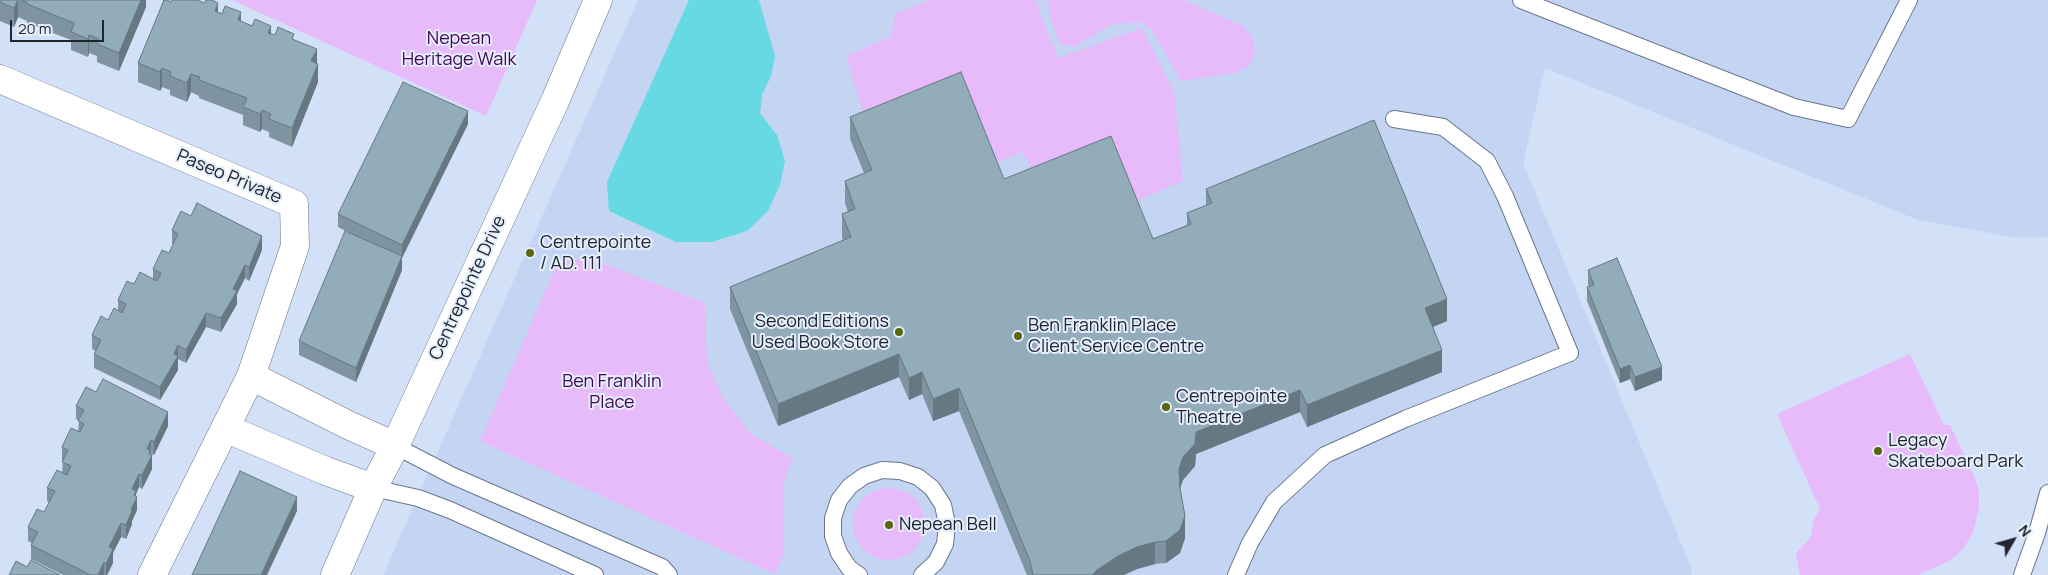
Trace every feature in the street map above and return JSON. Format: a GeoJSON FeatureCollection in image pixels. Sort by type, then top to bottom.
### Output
{"type":"FeatureCollection","features":[{"type":"Feature","properties":{"kind":"street","name":"Centrepointe Drive"},"geometry":{"type":"LineString","coordinates":[[335,575],[373,488],[395,446],[543,127],[598,0]]}},
{"type":"Feature","properties":{"kind":"street","name":"Paseo Private"},"geometry":{"type":"LineString","coordinates":[[0,79],[294,204],[295,246],[252,376],[152,575]]}},
{"type":"Feature","properties":{"kind":"street"},"geometry":{"type":"LineString","coordinates":[[252,376],[348,425],[395,446]]}},
{"type":"Feature","properties":{"kind":"street"},"geometry":{"type":"LineString","coordinates":[[225,428],[326,471],[373,488]]}},
{"type":"Feature","properties":{"kind":"lane"},"geometry":{"type":"LineString","coordinates":[[1521,0],[1794,107],[1848,119],[1909,0]]}},
{"type":"Feature","properties":{"kind":"lane"},"geometry":{"type":"LineString","coordinates":[[1236,575],[1250,543],[1274,502],[1324,455],[1405,419],[1570,353],[1505,196],[1487,161],[1443,127],[1394,119]]}},
{"type":"Feature","properties":{"kind":"lane"},"geometry":{"type":"LineString","coordinates":[[395,446],[453,476],[662,567],[669,575]]}},
{"type":"Feature","properties":{"kind":"lane"},"geometry":{"type":"LineString","coordinates":[[859,575],[849,568],[838,553],[833,536],[833,518],[839,500],[850,486],[864,476],[882,470],[900,471],[918,477],[932,488],[943,505],[947,524],[945,544],[936,562],[922,575]]}},
{"type":"Feature","properties":{"kind":"lane"},"geometry":{"type":"LineString","coordinates":[[373,488],[418,498],[450,510],[595,575]]}},
{"type":"Feature","properties":{"kind":"lane"},"geometry":{"type":"LineString","coordinates":[[2022,575],[2037,534],[2048,493]]}},
{"type":"Feature","properties":{"kind":"shaded area"},"geometry":{"type":"Polygon","coordinates":[[[638,0],[2048,0],[2048,235],[2047,237],[2018,238],[1918,220],[1545,68],[1523,163],[1692,569],[1691,575],[383,575],[638,0]]]}},
{"type":"Feature","properties":{"kind":"shaded area"},"geometry":{"type":"Polygon","coordinates":[[[689,0],[759,0],[775,56],[771,76],[762,95],[760,113],[777,135],[785,161],[780,185],[768,211],[747,231],[712,242],[676,242],[609,211],[607,182],[689,0]]]}},
{"type":"Feature","properties":{"kind":"green space","name":"Nepean Heritage Walk"},"geometry":{"type":"Polygon","coordinates":[[[232,0],[537,0],[486,116],[232,0]]]}},
{"type":"Feature","properties":{"kind":"green space"},"geometry":{"type":"Polygon","coordinates":[[[930,0],[1035,0],[1058,58],[1142,28],[1174,92],[1183,181],[1138,200],[1111,142],[1033,173],[1023,152],[998,162],[964,82],[866,122],[846,56],[891,37],[895,14],[930,0]]]}},
{"type":"Feature","properties":{"kind":"green space"},"geometry":{"type":"Polygon","coordinates":[[[1048,0],[1184,0],[1243,26],[1253,38],[1255,53],[1249,66],[1235,73],[1181,81],[1152,30],[1141,22],[1112,24],[1074,47],[1060,44],[1050,17],[1048,0]]]}},
{"type":"Feature","properties":{"kind":"green space","name":"Ben Franklin Place"},"geometry":{"type":"Polygon","coordinates":[[[559,260],[597,261],[705,303],[707,363],[723,398],[750,433],[792,458],[784,482],[784,553],[775,574],[480,441],[559,260]]]}},
{"type":"Feature","properties":{"kind":"green space","name":"Legacy Skateboard Park"},"geometry":{"type":"Polygon","coordinates":[[[1910,354],[1944,425],[1950,425],[1979,490],[1979,507],[1973,533],[1963,549],[1951,560],[1918,575],[1800,575],[1796,553],[1811,537],[1813,522],[1820,509],[1777,414],[1910,354]]]}},
{"type":"Feature","properties":{"kind":"green space"},"geometry":{"type":"Polygon","coordinates":[[[889,488],[909,494],[919,504],[925,524],[919,544],[909,554],[889,560],[869,554],[859,544],[853,524],[859,504],[869,494],[889,488]]]}},
{"type":"Feature","properties":{"kind":"building"},"geometry":{"type":"Polygon","coordinates":[[[0,0],[18,0],[14,8],[0,2],[0,0]]]}},
{"type":"Feature","properties":{"kind":"building"},"geometry":{"type":"Polygon","coordinates":[[[22,0],[141,0],[119,53],[97,44],[99,39],[89,35],[88,39],[71,32],[74,23],[27,4],[22,0]]]}},
{"type":"Feature","properties":{"kind":"building"},"geometry":{"type":"Polygon","coordinates":[[[164,0],[171,2],[172,0],[198,0],[204,3],[206,0],[212,0],[218,3],[215,11],[222,14],[225,6],[241,12],[238,20],[252,26],[255,19],[271,26],[268,33],[275,35],[278,27],[294,34],[292,39],[317,49],[311,61],[318,64],[292,128],[269,119],[271,114],[262,110],[260,114],[243,107],[247,98],[199,80],[200,77],[191,74],[187,83],[170,76],[171,72],[162,68],[160,72],[138,63],[164,0]]]}},
{"type":"Feature","properties":{"kind":"building","name":"Ben Franklin Place Client Service Centre"},"geometry":{"type":"Polygon","coordinates":[[[961,72],[1004,179],[1111,136],[1153,239],[1191,224],[1187,213],[1212,203],[1206,189],[1374,120],[1447,299],[1425,308],[1442,350],[1307,405],[1300,390],[1196,432],[1195,444],[1183,457],[1179,469],[1185,516],[1180,530],[1166,541],[1137,547],[1118,556],[1092,575],[1033,575],[1030,561],[959,388],[933,399],[922,372],[909,378],[899,354],[778,404],[730,287],[851,237],[842,214],[855,209],[845,181],[872,170],[850,117],[961,72]]]}},
{"type":"Feature","properties":{"kind":"building"},"geometry":{"type":"Polygon","coordinates":[[[403,82],[468,111],[402,245],[338,214],[403,82]]]}},
{"type":"Feature","properties":{"kind":"building"},"geometry":{"type":"Polygon","coordinates":[[[197,203],[262,236],[249,267],[245,265],[233,289],[237,291],[221,318],[206,313],[186,350],[178,345],[174,354],[178,356],[160,387],[94,354],[101,340],[92,335],[101,316],[108,320],[114,308],[122,313],[126,304],[118,300],[127,281],[134,284],[140,272],[157,281],[161,273],[153,269],[162,250],[169,253],[178,234],[172,230],[181,211],[191,216],[197,203]]]}},
{"type":"Feature","properties":{"kind":"building"},"geometry":{"type":"Polygon","coordinates":[[[345,231],[402,256],[356,368],[299,341],[345,231]]]}},
{"type":"Feature","properties":{"kind":"building"},"geometry":{"type":"Polygon","coordinates":[[[1617,258],[1662,367],[1635,377],[1630,365],[1620,369],[1587,287],[1594,285],[1588,270],[1617,258]]]}},
{"type":"Feature","properties":{"kind":"building"},"geometry":{"type":"Polygon","coordinates":[[[103,379],[168,412],[154,442],[151,440],[147,449],[150,450],[149,454],[152,455],[142,475],[139,474],[132,489],[136,491],[134,495],[137,497],[126,525],[121,523],[109,547],[113,549],[106,564],[104,562],[98,575],[91,575],[31,545],[38,532],[28,527],[37,509],[44,512],[55,491],[47,488],[57,470],[67,475],[71,466],[62,462],[68,450],[62,447],[71,428],[80,432],[84,424],[78,421],[84,410],[76,406],[86,387],[96,392],[103,379]]]}},
{"type":"Feature","properties":{"kind":"building"},"geometry":{"type":"Polygon","coordinates":[[[240,471],[297,497],[261,575],[192,575],[240,471]]]}},
{"type":"Feature","properties":{"kind":"building"},"geometry":{"type":"Polygon","coordinates":[[[31,560],[60,575],[9,575],[16,561],[27,567],[31,560]]]}},
{"type":"Feature","properties":{"kind":"place","name":"Centrepointe / AD. 111"},"geometry":{"type":"Point","coordinates":[530,253]}},
{"type":"Feature","properties":{"kind":"place","name":"Second Editions Used Book Store"},"geometry":{"type":"Point","coordinates":[899,332]}},
{"type":"Feature","properties":{"kind":"place","name":"Ben Franklin Place Client Service Centre"},"geometry":{"type":"Point","coordinates":[1018,336]}},
{"type":"Feature","properties":{"kind":"place","name":"Centrepointe Theatre"},"geometry":{"type":"Point","coordinates":[1166,407]}},
{"type":"Feature","properties":{"kind":"place","name":"Legacy Skateboard Park"},"geometry":{"type":"Point","coordinates":[1878,451]}},
{"type":"Feature","properties":{"kind":"place","name":"Nepean Bell"},"geometry":{"type":"Point","coordinates":[889,525]}}]}
